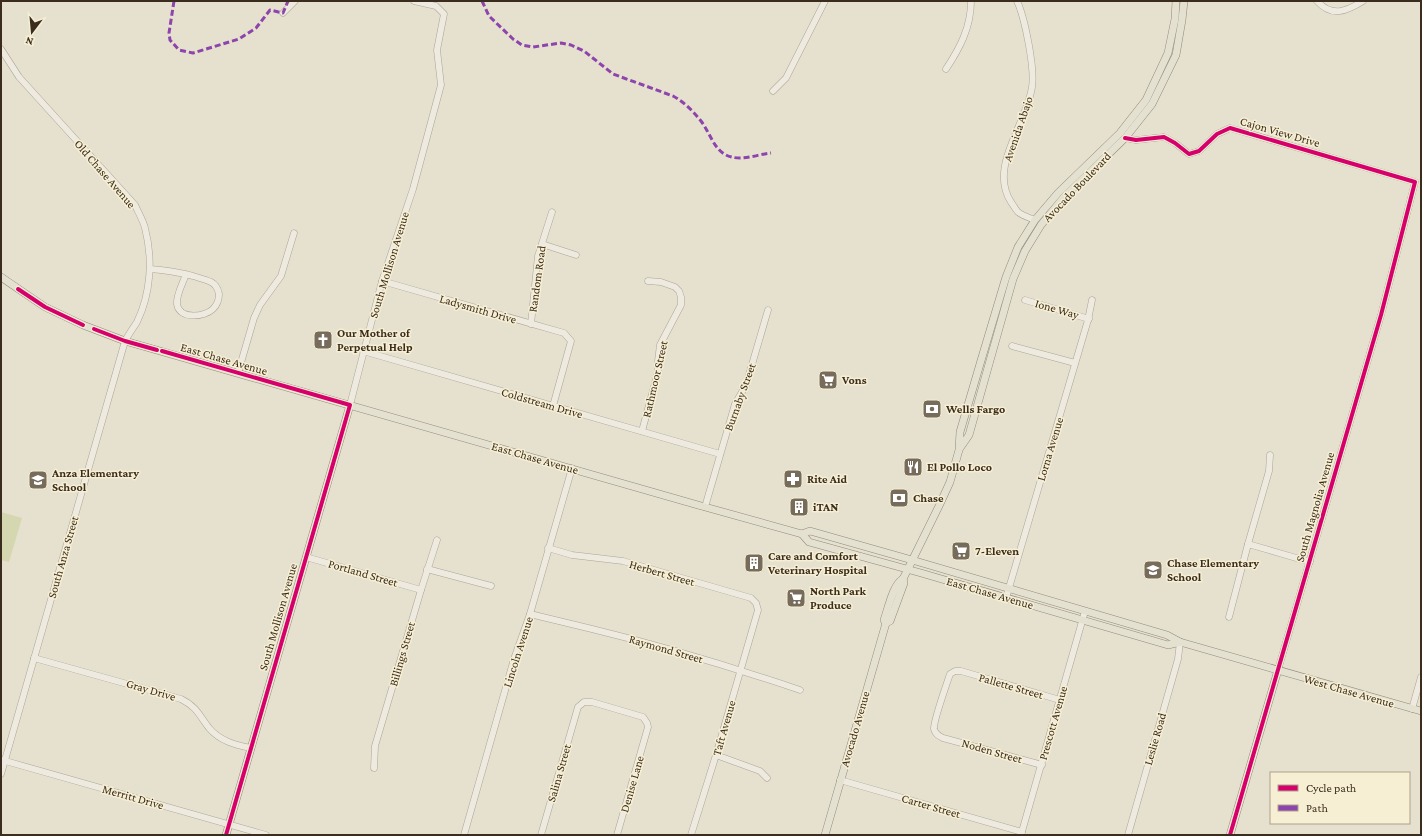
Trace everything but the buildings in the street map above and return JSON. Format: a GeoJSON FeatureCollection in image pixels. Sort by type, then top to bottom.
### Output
{"type":"FeatureCollection","features":[{"type":"Feature","properties":{"kind":"main road","name":"Avocado Boulevard"},"geometry":{"type":"LineString","coordinates":[[912,560],[950,482],[959,450],[960,432],[1006,277],[1018,248],[1035,220],[1058,192],[1127,126],[1146,100],[1168,53],[1175,19],[1176,1]]}},
{"type":"Feature","properties":{"kind":"main road","name":"Avocado Boulevard"},"geometry":{"type":"LineString","coordinates":[[959,450],[969,435],[1013,279],[1025,251],[1041,225],[1064,197],[1125,138],[1152,104],[1176,56],[1184,1]]}},
{"type":"Feature","properties":{"kind":"main road","name":"East Chase Avenue"},"geometry":{"type":"LineString","coordinates":[[1,277],[45,307],[83,325],[125,340],[705,507],[802,534],[810,532],[912,560],[1167,635],[1180,642],[1278,670]]}},
{"type":"Feature","properties":{"kind":"main road","name":"South Mollison Avenue"},"geometry":{"type":"LineString","coordinates":[[226,835],[350,404]]}},
{"type":"Feature","properties":{"kind":"main road","name":"East Chase Avenue"},"geometry":{"type":"LineString","coordinates":[[802,534],[809,542],[908,569],[1168,646],[1180,642]]}},
{"type":"Feature","properties":{"kind":"main road","name":"Avocado Avenue"},"geometry":{"type":"LineString","coordinates":[[825,835],[886,623],[884,620],[889,604],[899,581],[903,579],[912,560]]}},
{"type":"Feature","properties":{"kind":"main road","name":"West Chase Avenue"},"geometry":{"type":"LineString","coordinates":[[1278,670],[1421,711]]}},
{"type":"Feature","properties":{"kind":"main road","name":"South Magnolia Avenue"},"geometry":{"type":"LineString","coordinates":[[1230,835],[1278,670]]}},
{"type":"Feature","properties":{"kind":"street"},"geometry":{"type":"LineString","coordinates":[[283,12],[295,1]]}},
{"type":"Feature","properties":{"kind":"street","name":"South Mollison Avenue"},"geometry":{"type":"LineString","coordinates":[[350,404],[382,281],[412,189],[441,85],[436,50],[444,14],[436,6],[414,1]]}},
{"type":"Feature","properties":{"kind":"street"},"geometry":{"type":"LineString","coordinates":[[773,91],[786,78],[825,1]]}},
{"type":"Feature","properties":{"kind":"street"},"geometry":{"type":"LineString","coordinates":[[946,69],[958,51],[966,31],[971,11],[971,1]]}},
{"type":"Feature","properties":{"kind":"street","name":"Avenida Abajo"},"geometry":{"type":"LineString","coordinates":[[1017,1],[1021,9],[1029,49],[1033,82],[1027,109],[1008,153],[1004,173],[1004,182],[1008,197],[1018,212],[1035,220]]}},
{"type":"Feature","properties":{"kind":"street"},"geometry":{"type":"LineString","coordinates":[[1317,1],[1320,5],[1332,11],[1341,12],[1349,10],[1363,1]]}},
{"type":"Feature","properties":{"kind":"street","name":"Old Chase Avenue"},"geometry":{"type":"LineString","coordinates":[[1,49],[20,77],[135,205],[145,226],[150,252],[150,278],[136,323],[125,340]]}},
{"type":"Feature","properties":{"kind":"street","name":"Cajon View Drive"},"geometry":{"type":"LineString","coordinates":[[1125,138],[1136,140],[1164,137],[1175,142],[1189,154],[1199,151],[1217,134],[1230,128],[1415,182]]}},
{"type":"Feature","properties":{"kind":"street","name":"South Magnolia Avenue"},"geometry":{"type":"LineString","coordinates":[[1278,670],[1383,308],[1415,182]]}},
{"type":"Feature","properties":{"kind":"street","name":"Random Road"},"geometry":{"type":"LineString","coordinates":[[531,324],[537,265],[552,212]]}},
{"type":"Feature","properties":{"kind":"street"},"geometry":{"type":"LineString","coordinates":[[238,373],[254,318],[260,305],[281,276],[294,233]]}},
{"type":"Feature","properties":{"kind":"street"},"geometry":{"type":"LineString","coordinates":[[542,244],[576,254]]}},
{"type":"Feature","properties":{"kind":"street"},"geometry":{"type":"LineString","coordinates":[[150,269],[186,274],[206,280],[215,285],[218,291],[218,298],[217,304],[212,310],[207,313],[191,315],[184,314],[180,310],[177,305],[177,300],[186,274]]}},
{"type":"Feature","properties":{"kind":"street","name":"Ladysmith Drive"},"geometry":{"type":"LineString","coordinates":[[382,281],[564,333],[571,341],[553,406]]}},
{"type":"Feature","properties":{"kind":"street","name":"Rathmoor Street"},"geometry":{"type":"LineString","coordinates":[[642,431],[658,372],[660,345],[681,305],[681,297],[679,291],[675,287],[661,282],[648,281]]}},
{"type":"Feature","properties":{"kind":"street","name":"Ione Way"},"geometry":{"type":"LineString","coordinates":[[1025,300],[1089,319]]}},
{"type":"Feature","properties":{"kind":"street","name":"Lorna Avenue"},"geometry":{"type":"LineString","coordinates":[[1006,598],[1089,319],[1092,300]]}},
{"type":"Feature","properties":{"kind":"street","name":"Burnaby Street"},"geometry":{"type":"LineString","coordinates":[[705,507],[735,404],[746,385],[768,310]]}},
{"type":"Feature","properties":{"kind":"street","name":"South Anza Street"},"geometry":{"type":"LineString","coordinates":[[1,774],[3,760],[34,658],[125,340]]}},
{"type":"Feature","properties":{"kind":"street"},"geometry":{"type":"LineString","coordinates":[[1012,346],[1075,363]]}},
{"type":"Feature","properties":{"kind":"street","name":"Coldstream Drive"},"geometry":{"type":"LineString","coordinates":[[363,351],[720,454]]}},
{"type":"Feature","properties":{"kind":"street"},"geometry":{"type":"LineString","coordinates":[[1229,617],[1268,471],[1270,455]]}},
{"type":"Feature","properties":{"kind":"street","name":"Lincoln Avenue"},"geometry":{"type":"LineString","coordinates":[[464,835],[514,659],[530,614],[572,468]]}},
{"type":"Feature","properties":{"kind":"street","name":"Billings Street"},"geometry":{"type":"LineString","coordinates":[[374,768],[375,746],[436,540]]}},
{"type":"Feature","properties":{"kind":"street"},"geometry":{"type":"LineString","coordinates":[[1248,544],[1310,562]]}},
{"type":"Feature","properties":{"kind":"street","name":"Herbert Street"},"geometry":{"type":"LineString","coordinates":[[548,548],[572,555],[623,561],[751,598],[756,603],[758,610],[755,620]]}},
{"type":"Feature","properties":{"kind":"street","name":"Portland Street"},"geometry":{"type":"LineString","coordinates":[[306,557],[420,590]]}},
{"type":"Feature","properties":{"kind":"street"},"geometry":{"type":"LineString","coordinates":[[427,569],[491,586]]}},
{"type":"Feature","properties":{"kind":"street","name":"Prescott Avenue"},"geometry":{"type":"LineString","coordinates":[[1022,833],[1085,611]]}},
{"type":"Feature","properties":{"kind":"street","name":"Raymond Street"},"geometry":{"type":"LineString","coordinates":[[530,614],[592,629],[741,670],[800,690]]}},
{"type":"Feature","properties":{"kind":"street","name":"Taft Avenue"},"geometry":{"type":"LineString","coordinates":[[691,835],[716,756],[755,620]]}},
{"type":"Feature","properties":{"kind":"street","name":"Leslie Road"},"geometry":{"type":"LineString","coordinates":[[1128,835],[1178,659],[1180,642]]}},
{"type":"Feature","properties":{"kind":"street","name":"Gray Drive"},"geometry":{"type":"LineString","coordinates":[[34,658],[181,699],[197,709],[208,727],[221,739],[236,745],[251,748]]}},
{"type":"Feature","properties":{"kind":"street","name":"Pallette Street"},"geometry":{"type":"LineString","coordinates":[[943,738],[936,734],[934,729],[950,674],[955,671],[962,671],[1060,700]]}},
{"type":"Feature","properties":{"kind":"street"},"geometry":{"type":"LineString","coordinates":[[1412,709],[1421,677]]}},
{"type":"Feature","properties":{"kind":"street","name":"Denise Lane"},"geometry":{"type":"LineString","coordinates":[[577,710],[578,707],[584,702],[592,702],[643,717],[647,723],[648,727],[617,835]]}},
{"type":"Feature","properties":{"kind":"street","name":"Salina Street"},"geometry":{"type":"LineString","coordinates":[[542,835],[577,710]]}},
{"type":"Feature","properties":{"kind":"street","name":"Noden Street"},"geometry":{"type":"LineString","coordinates":[[943,738],[1042,765]]}},
{"type":"Feature","properties":{"kind":"street"},"geometry":{"type":"LineString","coordinates":[[716,756],[760,771],[767,778]]}},
{"type":"Feature","properties":{"kind":"street","name":"Merritt Drive"},"geometry":{"type":"LineString","coordinates":[[3,760],[266,835]]}},
{"type":"Feature","properties":{"kind":"street","name":"Carter Street"},"geometry":{"type":"LineString","coordinates":[[840,780],[1022,833]]}},
{"type":"Feature","properties":{"kind":"green space"},"geometry":{"type":"Polygon","coordinates":[[[1,512],[22,518],[9,562],[1,560],[1,512]]]}},
{"type":"Feature","properties":{"kind":"marked path"},"geometry":{"type":"LineString","coordinates":[[174,1],[169,33],[170,40],[179,50],[193,53],[239,39],[256,28],[270,10],[283,13],[288,1]]}},
{"type":"Feature","properties":{"kind":"marked path"},"geometry":{"type":"LineString","coordinates":[[482,1],[489,16],[513,39],[522,45],[533,47],[561,43],[571,45],[584,51],[613,74],[677,98],[698,117],[716,146],[725,154],[740,158],[771,153]]}},
{"type":"Feature","properties":{"kind":"cycle path"},"geometry":{"type":"LineString","coordinates":[[1125,138],[1136,140],[1164,137],[1175,143],[1189,154],[1199,151],[1217,134],[1230,128],[1415,182],[1381,315],[1230,835]]}},
{"type":"Feature","properties":{"kind":"cycle path"},"geometry":{"type":"LineString","coordinates":[[18,289],[45,307],[83,325]]}},
{"type":"Feature","properties":{"kind":"cycle path"},"geometry":{"type":"LineString","coordinates":[[94,329],[125,341],[157,350]]}},
{"type":"Feature","properties":{"kind":"cycle path"},"geometry":{"type":"LineString","coordinates":[[162,351],[350,405],[226,835]]}},
{"type":"Feature","properties":{"kind":"place","name":"Our Mother of Perpetual Help"},"geometry":{"type":"Point","coordinates":[323,340]}},
{"type":"Feature","properties":{"kind":"place","name":"Vons"},"geometry":{"type":"Point","coordinates":[828,380]}},
{"type":"Feature","properties":{"kind":"place","name":"Wells Fargo"},"geometry":{"type":"Point","coordinates":[932,409]}},
{"type":"Feature","properties":{"kind":"place","name":"El Pollo Loco"},"geometry":{"type":"Point","coordinates":[913,467]}},
{"type":"Feature","properties":{"kind":"place","name":"Rite Aid"},"geometry":{"type":"Point","coordinates":[793,479]}},
{"type":"Feature","properties":{"kind":"place","name":"Anza Elementary School"},"geometry":{"type":"Point","coordinates":[38,480]}},
{"type":"Feature","properties":{"kind":"place","name":"Chase"},"geometry":{"type":"Point","coordinates":[899,498]}},
{"type":"Feature","properties":{"kind":"place","name":"iTAN"},"geometry":{"type":"Point","coordinates":[799,507]}},
{"type":"Feature","properties":{"kind":"place","name":"7-Eleven"},"geometry":{"type":"Point","coordinates":[961,551]}},
{"type":"Feature","properties":{"kind":"place","name":"Care and Comfort Veterinary Hospital"},"geometry":{"type":"Point","coordinates":[754,563]}},
{"type":"Feature","properties":{"kind":"place","name":"Chase Elementary School"},"geometry":{"type":"Point","coordinates":[1153,570]}},
{"type":"Feature","properties":{"kind":"place","name":"North Park Produce"},"geometry":{"type":"Point","coordinates":[796,598]}}]}
